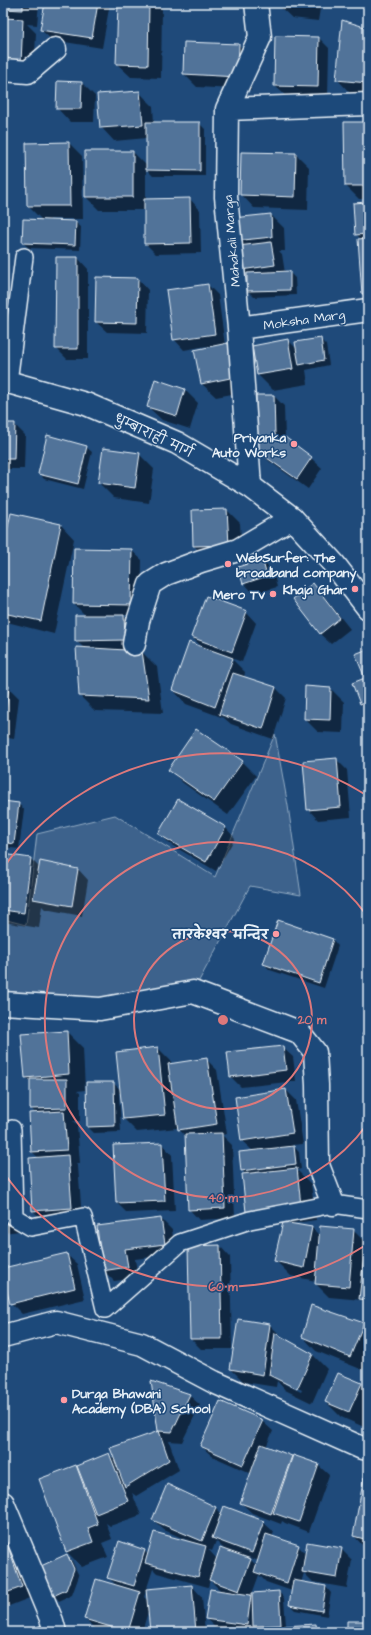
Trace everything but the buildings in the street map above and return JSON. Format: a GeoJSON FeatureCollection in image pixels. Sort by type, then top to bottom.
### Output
{"type":"FeatureCollection","features":[{"type":"Feature","properties":{"kind":"street","name":"Mahakali Marga"},"geometry":{"type":"LineString","coordinates":[[250,486],[239,328],[226,197],[227,109],[260,38],[256,3]]}},
{"type":"Feature","properties":{"kind":"street"},"geometry":{"type":"LineString","coordinates":[[3,70],[28,72],[55,49]]}},
{"type":"Feature","properties":{"kind":"street"},"geometry":{"type":"LineString","coordinates":[[227,109],[368,104]]}},
{"type":"Feature","properties":{"kind":"street","name":"Moksha Marg"},"geometry":{"type":"LineString","coordinates":[[239,328],[368,310]]}},
{"type":"Feature","properties":{"kind":"street","name":"धुम्बाराही मार्ग"},"geometry":{"type":"LineString","coordinates":[[6,382],[86,404],[170,440],[250,486],[292,518],[334,564],[368,608]]}},
{"type":"Feature","properties":{"kind":"street"},"geometry":{"type":"LineString","coordinates":[[134,644],[138,621],[150,584],[166,574],[201,561],[238,550],[292,518]]}},
{"type":"Feature","properties":{"kind":"street"},"geometry":{"type":"LineString","coordinates":[[3,1003],[100,1009],[193,992],[299,1032],[315,1052],[318,1165],[333,1204]]}},
{"type":"Feature","properties":{"kind":"street"},"geometry":{"type":"LineString","coordinates":[[3,1336],[56,1322],[142,1344],[214,1382],[362,1448],[368,1449]]}},
{"type":"Feature","properties":{"kind":"street"},"geometry":{"type":"LineString","coordinates":[[3,1503],[52,1621],[55,1632]]}},
{"type":"Feature","properties":{"kind":"lane"},"geometry":{"type":"LineString","coordinates":[[6,382],[24,257]]}},
{"type":"Feature","properties":{"kind":"lane"},"geometry":{"type":"LineString","coordinates":[[12,1129],[14,1217],[31,1227],[83,1217],[105,1310],[180,1243],[250,1220],[333,1204],[368,1209]]}},
{"type":"Feature","properties":{"kind":"shaded area"},"geometry":{"type":"Polygon","coordinates":[[[275,734],[288,806],[301,895],[250,886],[193,992],[3,1006],[3,919],[26,925],[37,834],[115,815],[215,877],[275,734]]]}},
{"type":"Feature","properties":{"kind":"place","name":"Priyanka Auto Works"},"geometry":{"type":"Point","coordinates":[294,444]}},
{"type":"Feature","properties":{"kind":"place","name":"WebSurfer: The broadband company"},"geometry":{"type":"Point","coordinates":[228,564]}},
{"type":"Feature","properties":{"kind":"place","name":"Khaja Ghar"},"geometry":{"type":"Point","coordinates":[355,589]}},
{"type":"Feature","properties":{"kind":"place","name":"Mero Tv"},"geometry":{"type":"Point","coordinates":[273,594]}},
{"type":"Feature","properties":{"kind":"place","name":"तारकेश्वर मन्दिर"},"geometry":{"type":"Point","coordinates":[276,934]}},
{"type":"Feature","properties":{"kind":"place","name":"Durga Bhawani Academy (DBA) School"},"geometry":{"type":"Point","coordinates":[64,1400]}}]}
